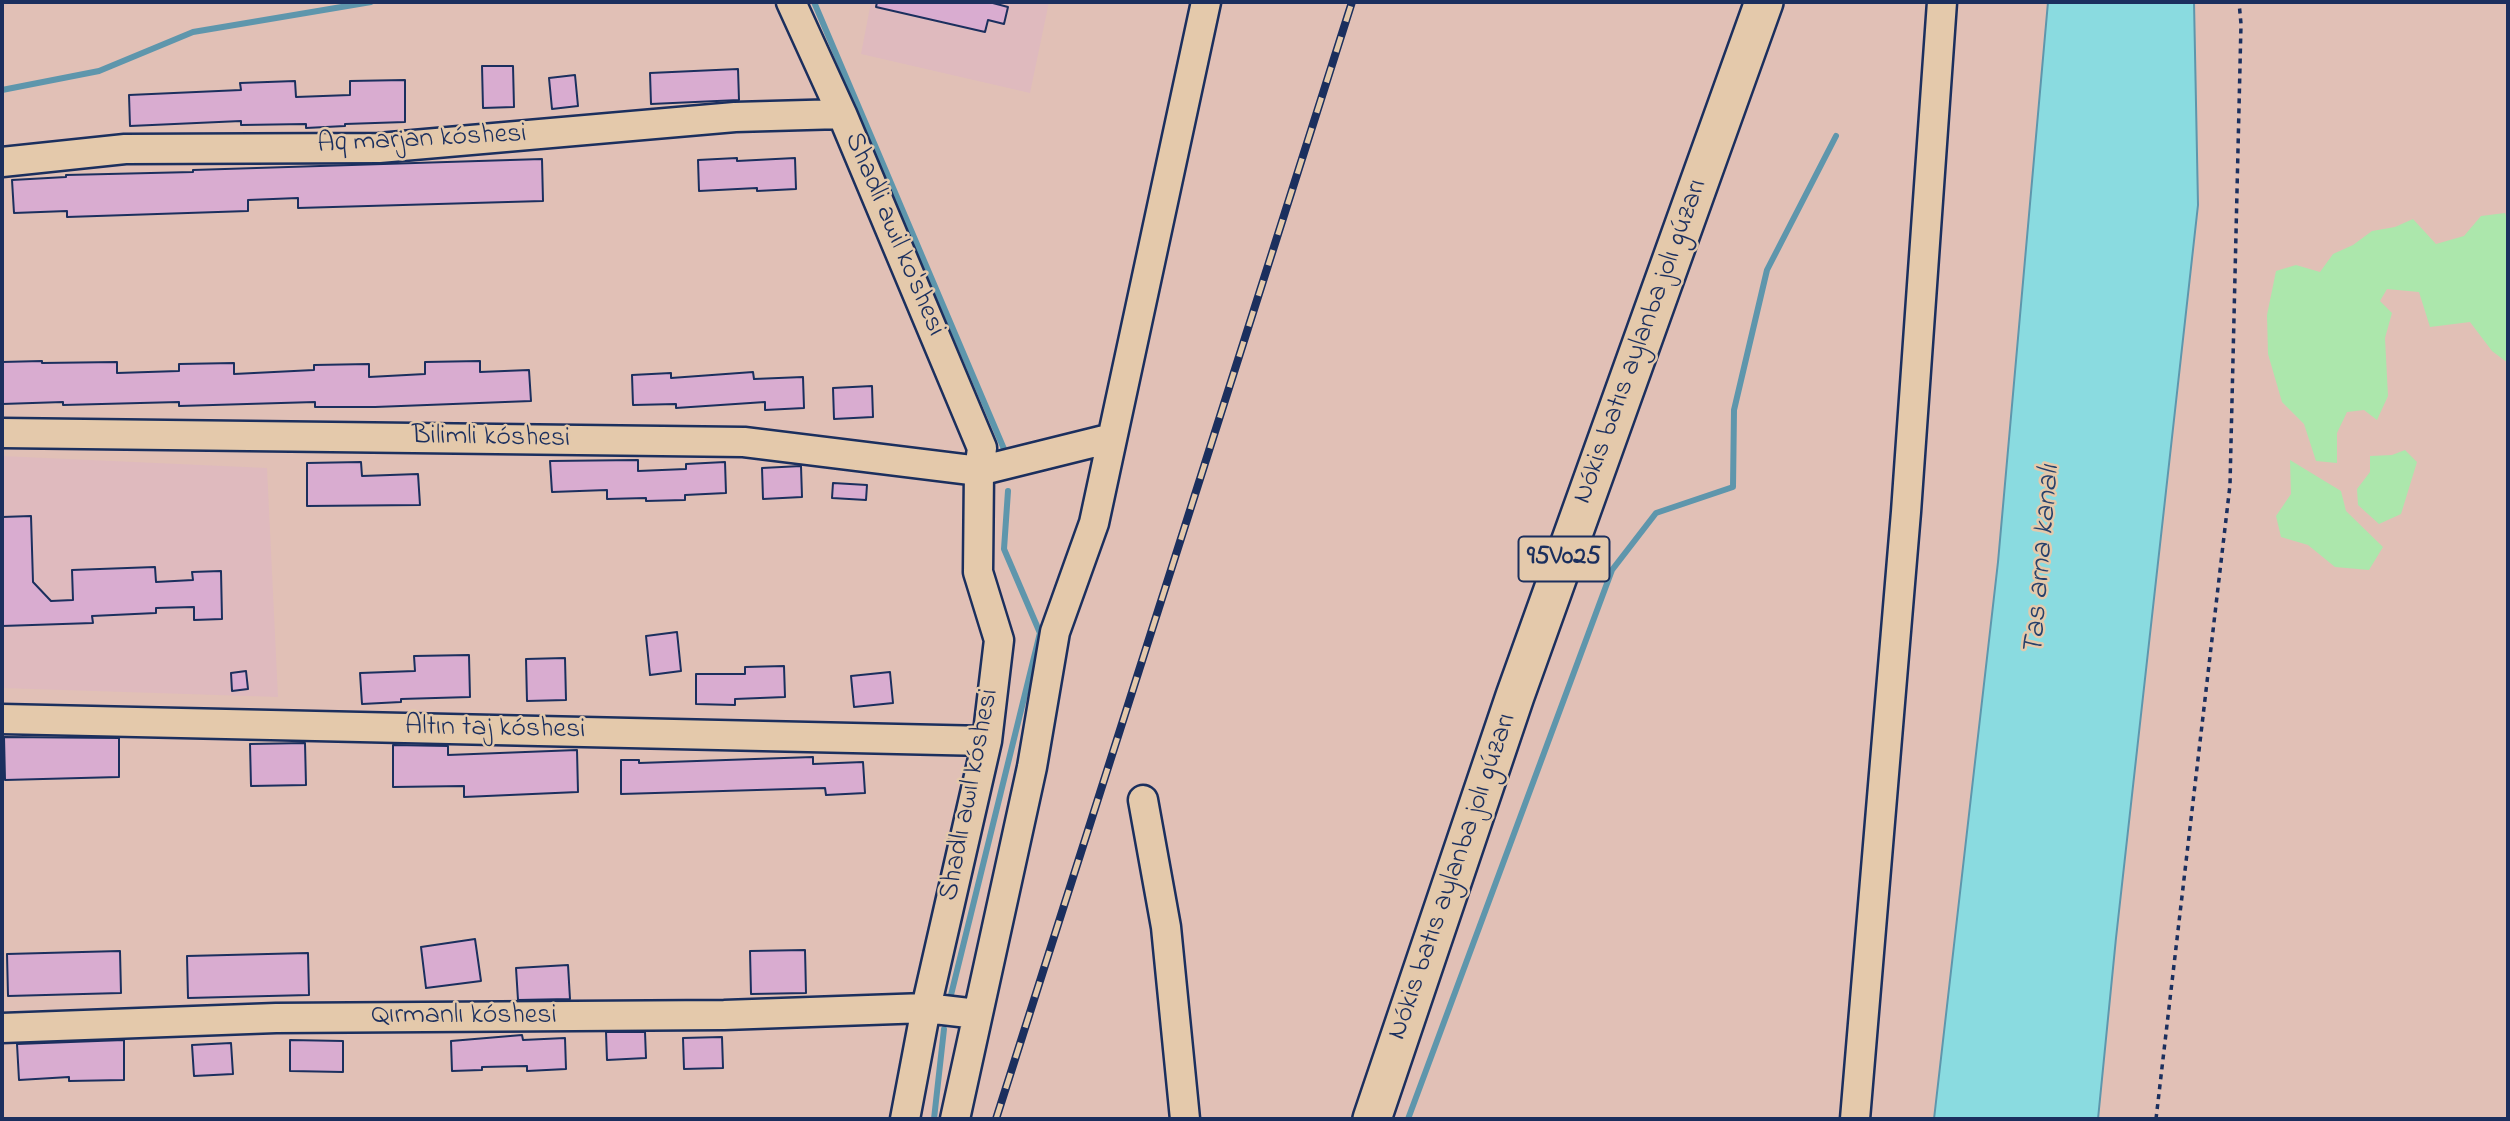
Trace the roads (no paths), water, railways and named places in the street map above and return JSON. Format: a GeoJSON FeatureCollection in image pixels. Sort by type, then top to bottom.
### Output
{"type":"FeatureCollection","features":[{"type":"Feature","properties":{"kind":"main road","name":"Nókis batıs aylanba jolı gúzarı"},"geometry":{"type":"LineString","coordinates":[[1372,1119],[1515,696],[1764,2]]}},
{"type":"Feature","properties":{"kind":"street","name":"Shadli awil ko'shesi"},"geometry":{"type":"LineString","coordinates":[[791,2],[842,114],[982,448],[979,471]]}},
{"type":"Feature","properties":{"kind":"street"},"geometry":{"type":"LineString","coordinates":[[955,1119],[1032,767],[1055,632],[1094,523],[1206,2]]}},
{"type":"Feature","properties":{"kind":"street"},"geometry":{"type":"LineString","coordinates":[[1855,1119],[1906,512],[1942,2]]}},
{"type":"Feature","properties":{"kind":"street","name":"Aq marjan kóshesi"},"geometry":{"type":"LineString","coordinates":[[2,162],[125,149],[379,148],[734,117],[842,114]]}},
{"type":"Feature","properties":{"kind":"street","name":"Bilimli kóshesi"},"geometry":{"type":"LineString","coordinates":[[2,433],[744,442],[979,471]]}},
{"type":"Feature","properties":{"kind":"street"},"geometry":{"type":"LineString","coordinates":[[979,471],[1112,438]]}},
{"type":"Feature","properties":{"kind":"street","name":"Shadlı awıl kóshesi"},"geometry":{"type":"LineString","coordinates":[[905,1119],[926,1008],[987,741],[999,640],[978,572],[979,471]]}},
{"type":"Feature","properties":{"kind":"street","name":"Altın taj kóshesi"},"geometry":{"type":"LineString","coordinates":[[2,719],[987,741]]}},
{"type":"Feature","properties":{"kind":"street"},"geometry":{"type":"LineString","coordinates":[[1143,800],[1167,928],[1185,1119]]}},
{"type":"Feature","properties":{"kind":"street","name":"Qırmanlı kóshesi"},"geometry":{"type":"LineString","coordinates":[[2,1028],[276,1018],[724,1015],[926,1008],[977,1014]]}},
{"type":"Feature","properties":{"kind":"water","name":"Tas arna kanalı"},"geometry":{"type":"Polygon","coordinates":[[[2048,2],[2194,2],[2198,205],[2098,1119],[1934,1119],[1998,562],[2048,2]]]}},
{"type":"Feature","properties":{"kind":"waterway"},"geometry":{"type":"LineString","coordinates":[[2,90],[99,71],[193,32],[371,2]]}},
{"type":"Feature","properties":{"kind":"waterway"},"geometry":{"type":"LineString","coordinates":[[814,2],[1004,449]]}},
{"type":"Feature","properties":{"kind":"waterway"},"geometry":{"type":"LineString","coordinates":[[1408,1119],[1612,570],[1656,513],[1733,487],[1734,410],[1767,270],[1836,136]]}},
{"type":"Feature","properties":{"kind":"waterway"},"geometry":{"type":"LineString","coordinates":[[950,999],[1040,633],[1004,549],[1008,491]]}},
{"type":"Feature","properties":{"kind":"waterway"},"geometry":{"type":"LineString","coordinates":[[934,1119],[944,1029]]}},
{"type":"Feature","properties":{"kind":"railway"},"geometry":{"type":"LineString","coordinates":[[996,1119],[1352,2]]}}]}
